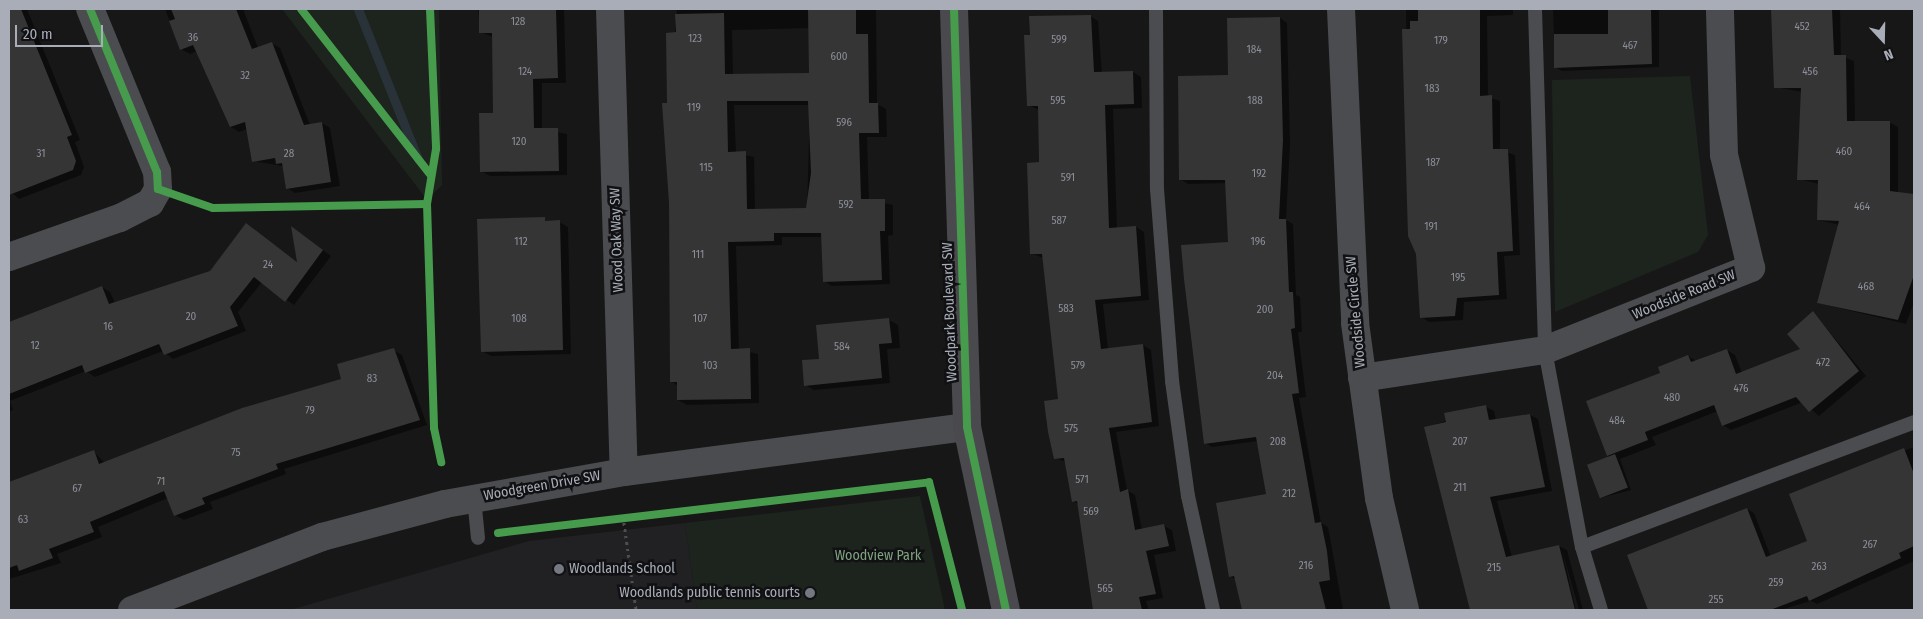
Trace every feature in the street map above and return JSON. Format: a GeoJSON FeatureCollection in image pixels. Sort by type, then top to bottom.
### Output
{"type":"FeatureCollection","features":[{"type":"Feature","properties":{"kind":"street"},"geometry":{"type":"LineString","coordinates":[[9,258],[120,218],[150,203],[158,190],[157,172],[90,9]]}},
{"type":"Feature","properties":{"kind":"street","name":"Wood Oak Way SW"},"geometry":{"type":"LineString","coordinates":[[610,9],[624,472]]}},
{"type":"Feature","properties":{"kind":"street","name":"Woodpark Boulevard SW"},"geometry":{"type":"LineString","coordinates":[[954,9],[967,427],[1006,610]]}},
{"type":"Feature","properties":{"kind":"street","name":"Woodside Circle SW"},"geometry":{"type":"LineString","coordinates":[[1341,9],[1348,222],[1362,378],[1379,498],[1404,610]]}},
{"type":"Feature","properties":{"kind":"street","name":"Woodside Road SW"},"geometry":{"type":"LineString","coordinates":[[1362,378],[1545,350],[1751,268],[1724,155],[1720,9]]}},
{"type":"Feature","properties":{"kind":"street","name":"Woodgreen Drive SW"},"geometry":{"type":"LineString","coordinates":[[132,610],[322,537],[474,498],[624,472],[967,427]]}},
{"type":"Feature","properties":{"kind":"lane"},"geometry":{"type":"LineString","coordinates":[[1156,9],[1157,189],[1172,381],[1188,496],[1213,610]]}},
{"type":"Feature","properties":{"kind":"lane"},"geometry":{"type":"LineString","coordinates":[[1535,9],[1545,350],[1582,548],[1601,610]]}},
{"type":"Feature","properties":{"kind":"lane"},"geometry":{"type":"LineString","coordinates":[[1582,548],[1914,422]]}},
{"type":"Feature","properties":{"kind":"lane"},"geometry":{"type":"LineString","coordinates":[[474,498],[478,538]]}},
{"type":"Feature","properties":{"kind":"path"},"geometry":{"type":"LineString","coordinates":[[613,518],[632,515]]}},
{"type":"Feature","properties":{"kind":"path"},"geometry":{"type":"LineString","coordinates":[[623,516],[636,610]]}},
{"type":"Feature","properties":{"kind":"shaded area","name":"Woodlands School"},"geometry":{"type":"Polygon","coordinates":[[[685,523],[697,610],[290,610],[529,541],[685,523]]]}},
{"type":"Feature","properties":{"kind":"green space"},"geometry":{"type":"Polygon","coordinates":[[[282,9],[439,9],[442,185],[427,200],[282,9]]]}},
{"type":"Feature","properties":{"kind":"green space"},"geometry":{"type":"Polygon","coordinates":[[[1690,76],[1708,235],[1698,252],[1555,312],[1552,80],[1690,76]]]}},
{"type":"Feature","properties":{"kind":"green space","name":"Woodview Park"},"geometry":{"type":"Polygon","coordinates":[[[920,496],[945,610],[697,610],[685,523],[920,496]]]}},
{"type":"Feature","properties":{"kind":"building"},"geometry":{"type":"Polygon","coordinates":[[[9,9],[21,9],[72,135],[67,137],[76,161],[73,170],[9,195],[9,9]]]}},
{"type":"Feature","properties":{"kind":"building"},"geometry":{"type":"Polygon","coordinates":[[[171,9],[236,9],[252,49],[272,42],[304,125],[322,122],[331,182],[286,189],[282,163],[276,164],[275,158],[252,162],[245,122],[230,127],[193,45],[180,50],[169,21],[175,19],[171,9]]]}},
{"type":"Feature","properties":{"kind":"building"},"geometry":{"type":"Polygon","coordinates":[[[479,9],[556,9],[558,78],[533,79],[534,128],[558,128],[559,171],[480,172],[479,113],[493,113],[492,33],[479,33],[479,9]]]}},
{"type":"Feature","properties":{"kind":"building"},"geometry":{"type":"Polygon","coordinates":[[[808,9],[856,9],[856,34],[868,34],[869,103],[878,103],[879,133],[859,133],[861,199],[885,199],[885,231],[880,231],[882,280],[823,282],[821,233],[774,233],[774,241],[728,242],[731,349],[750,348],[751,399],[677,400],[677,382],[670,382],[669,203],[662,103],[667,103],[666,33],[676,32],[675,14],[724,13],[725,74],[809,73],[808,9]],[[727,101],[728,152],[746,151],[747,209],[806,208],[811,173],[808,101],[727,101]]]}},
{"type":"Feature","properties":{"kind":"building"},"geometry":{"type":"Polygon","coordinates":[[[1418,9],[1480,9],[1480,96],[1492,95],[1493,149],[1508,149],[1513,251],[1497,252],[1499,295],[1457,298],[1455,316],[1420,318],[1416,254],[1408,236],[1402,29],[1410,29],[1410,21],[1418,21],[1418,9]]]}},
{"type":"Feature","properties":{"kind":"building"},"geometry":{"type":"Polygon","coordinates":[[[1608,9],[1651,9],[1652,64],[1554,68],[1554,34],[1608,34],[1608,9]]]}},
{"type":"Feature","properties":{"kind":"building"},"geometry":{"type":"Polygon","coordinates":[[[1771,9],[1832,9],[1834,55],[1846,55],[1847,121],[1890,121],[1890,191],[1914,194],[1914,275],[1898,320],[1817,303],[1839,221],[1817,220],[1818,180],[1797,180],[1801,88],[1774,88],[1771,9]]]}},
{"type":"Feature","properties":{"kind":"building"},"geometry":{"type":"Polygon","coordinates":[[[1091,15],[1094,72],[1133,71],[1134,104],[1105,105],[1109,228],[1136,226],[1141,296],[1095,300],[1101,349],[1143,344],[1152,422],[1109,428],[1120,492],[1128,489],[1135,530],[1164,524],[1169,546],[1146,551],[1156,594],[1139,597],[1142,610],[1093,610],[1077,501],[1072,502],[1064,458],[1054,459],[1048,432],[1044,401],[1058,399],[1042,254],[1030,254],[1027,163],[1039,162],[1038,106],[1027,106],[1024,35],[1030,35],[1029,16],[1091,15]]]}},
{"type":"Feature","properties":{"kind":"building"},"geometry":{"type":"Polygon","coordinates":[[[1280,17],[1283,140],[1279,219],[1286,219],[1289,292],[1293,292],[1295,328],[1291,329],[1299,393],[1292,394],[1315,523],[1321,522],[1327,551],[1330,580],[1319,582],[1326,610],[1242,610],[1234,576],[1229,577],[1216,503],[1266,494],[1256,437],[1204,444],[1181,245],[1228,242],[1225,180],[1179,180],[1178,76],[1228,75],[1227,18],[1280,17]]]}},
{"type":"Feature","properties":{"kind":"building"},"geometry":{"type":"Polygon","coordinates":[[[545,217],[545,221],[560,220],[563,350],[481,352],[477,219],[545,217]]]}},
{"type":"Feature","properties":{"kind":"building"},"geometry":{"type":"Polygon","coordinates":[[[246,223],[297,262],[291,226],[323,250],[285,302],[254,277],[230,307],[238,326],[164,355],[159,344],[85,373],[82,365],[9,394],[9,322],[102,286],[109,304],[210,271],[246,223]]]}},
{"type":"Feature","properties":{"kind":"building"},"geometry":{"type":"Polygon","coordinates":[[[1813,311],[1859,371],[1809,412],[1796,397],[1722,426],[1714,405],[1645,432],[1648,440],[1607,456],[1586,401],[1660,373],[1658,367],[1688,355],[1691,362],[1727,349],[1736,374],[1800,349],[1787,334],[1813,311]]]}},
{"type":"Feature","properties":{"kind":"building"},"geometry":{"type":"Polygon","coordinates":[[[889,318],[892,343],[879,344],[882,378],[804,386],[802,360],[819,359],[816,325],[889,318]]]}},
{"type":"Feature","properties":{"kind":"building"},"geometry":{"type":"Polygon","coordinates":[[[394,348],[420,420],[276,464],[278,469],[202,498],[205,504],[174,516],[164,491],[90,522],[94,532],[49,549],[53,558],[19,571],[17,565],[9,568],[9,482],[94,450],[99,464],[242,408],[341,379],[337,364],[394,348]]]}},
{"type":"Feature","properties":{"kind":"building"},"geometry":{"type":"Polygon","coordinates":[[[1486,405],[1489,420],[1530,414],[1545,487],[1490,497],[1506,557],[1559,545],[1575,610],[1470,610],[1424,427],[1446,422],[1444,413],[1486,405]]]}},
{"type":"Feature","properties":{"kind":"building"},"geometry":{"type":"Polygon","coordinates":[[[1904,448],[1914,474],[1914,546],[1899,553],[1901,558],[1809,601],[1807,596],[1770,610],[1648,610],[1627,555],[1747,508],[1766,557],[1807,541],[1789,494],[1904,448]]]}},
{"type":"Feature","properties":{"kind":"building"},"geometry":{"type":"Polygon","coordinates":[[[1615,454],[1628,488],[1600,498],[1587,465],[1615,454]]]}},
{"type":"Feature","properties":{"kind":"waterway"},"geometry":{"type":"LineString","coordinates":[[358,9],[418,159]]}},
{"type":"Feature","properties":{"kind":"cycle path"},"geometry":{"type":"LineString","coordinates":[[90,9],[157,172],[158,189],[213,208],[427,204]]}},
{"type":"Feature","properties":{"kind":"cycle path"},"geometry":{"type":"LineString","coordinates":[[301,9],[430,174]]}},
{"type":"Feature","properties":{"kind":"cycle path"},"geometry":{"type":"LineString","coordinates":[[430,9],[436,149],[427,204],[434,428],[441,462]]}},
{"type":"Feature","properties":{"kind":"cycle path"},"geometry":{"type":"LineString","coordinates":[[954,9],[967,427],[1006,610]]}},
{"type":"Feature","properties":{"kind":"cycle path"},"geometry":{"type":"LineString","coordinates":[[498,533],[929,482],[962,610]]}},
{"type":"Feature","properties":{"kind":"place","name":"Woodlands School"},"geometry":{"type":"Point","coordinates":[559,569]}},
{"type":"Feature","properties":{"kind":"place","name":"Woodlands public tennis courts"},"geometry":{"type":"Point","coordinates":[810,593]}}]}
